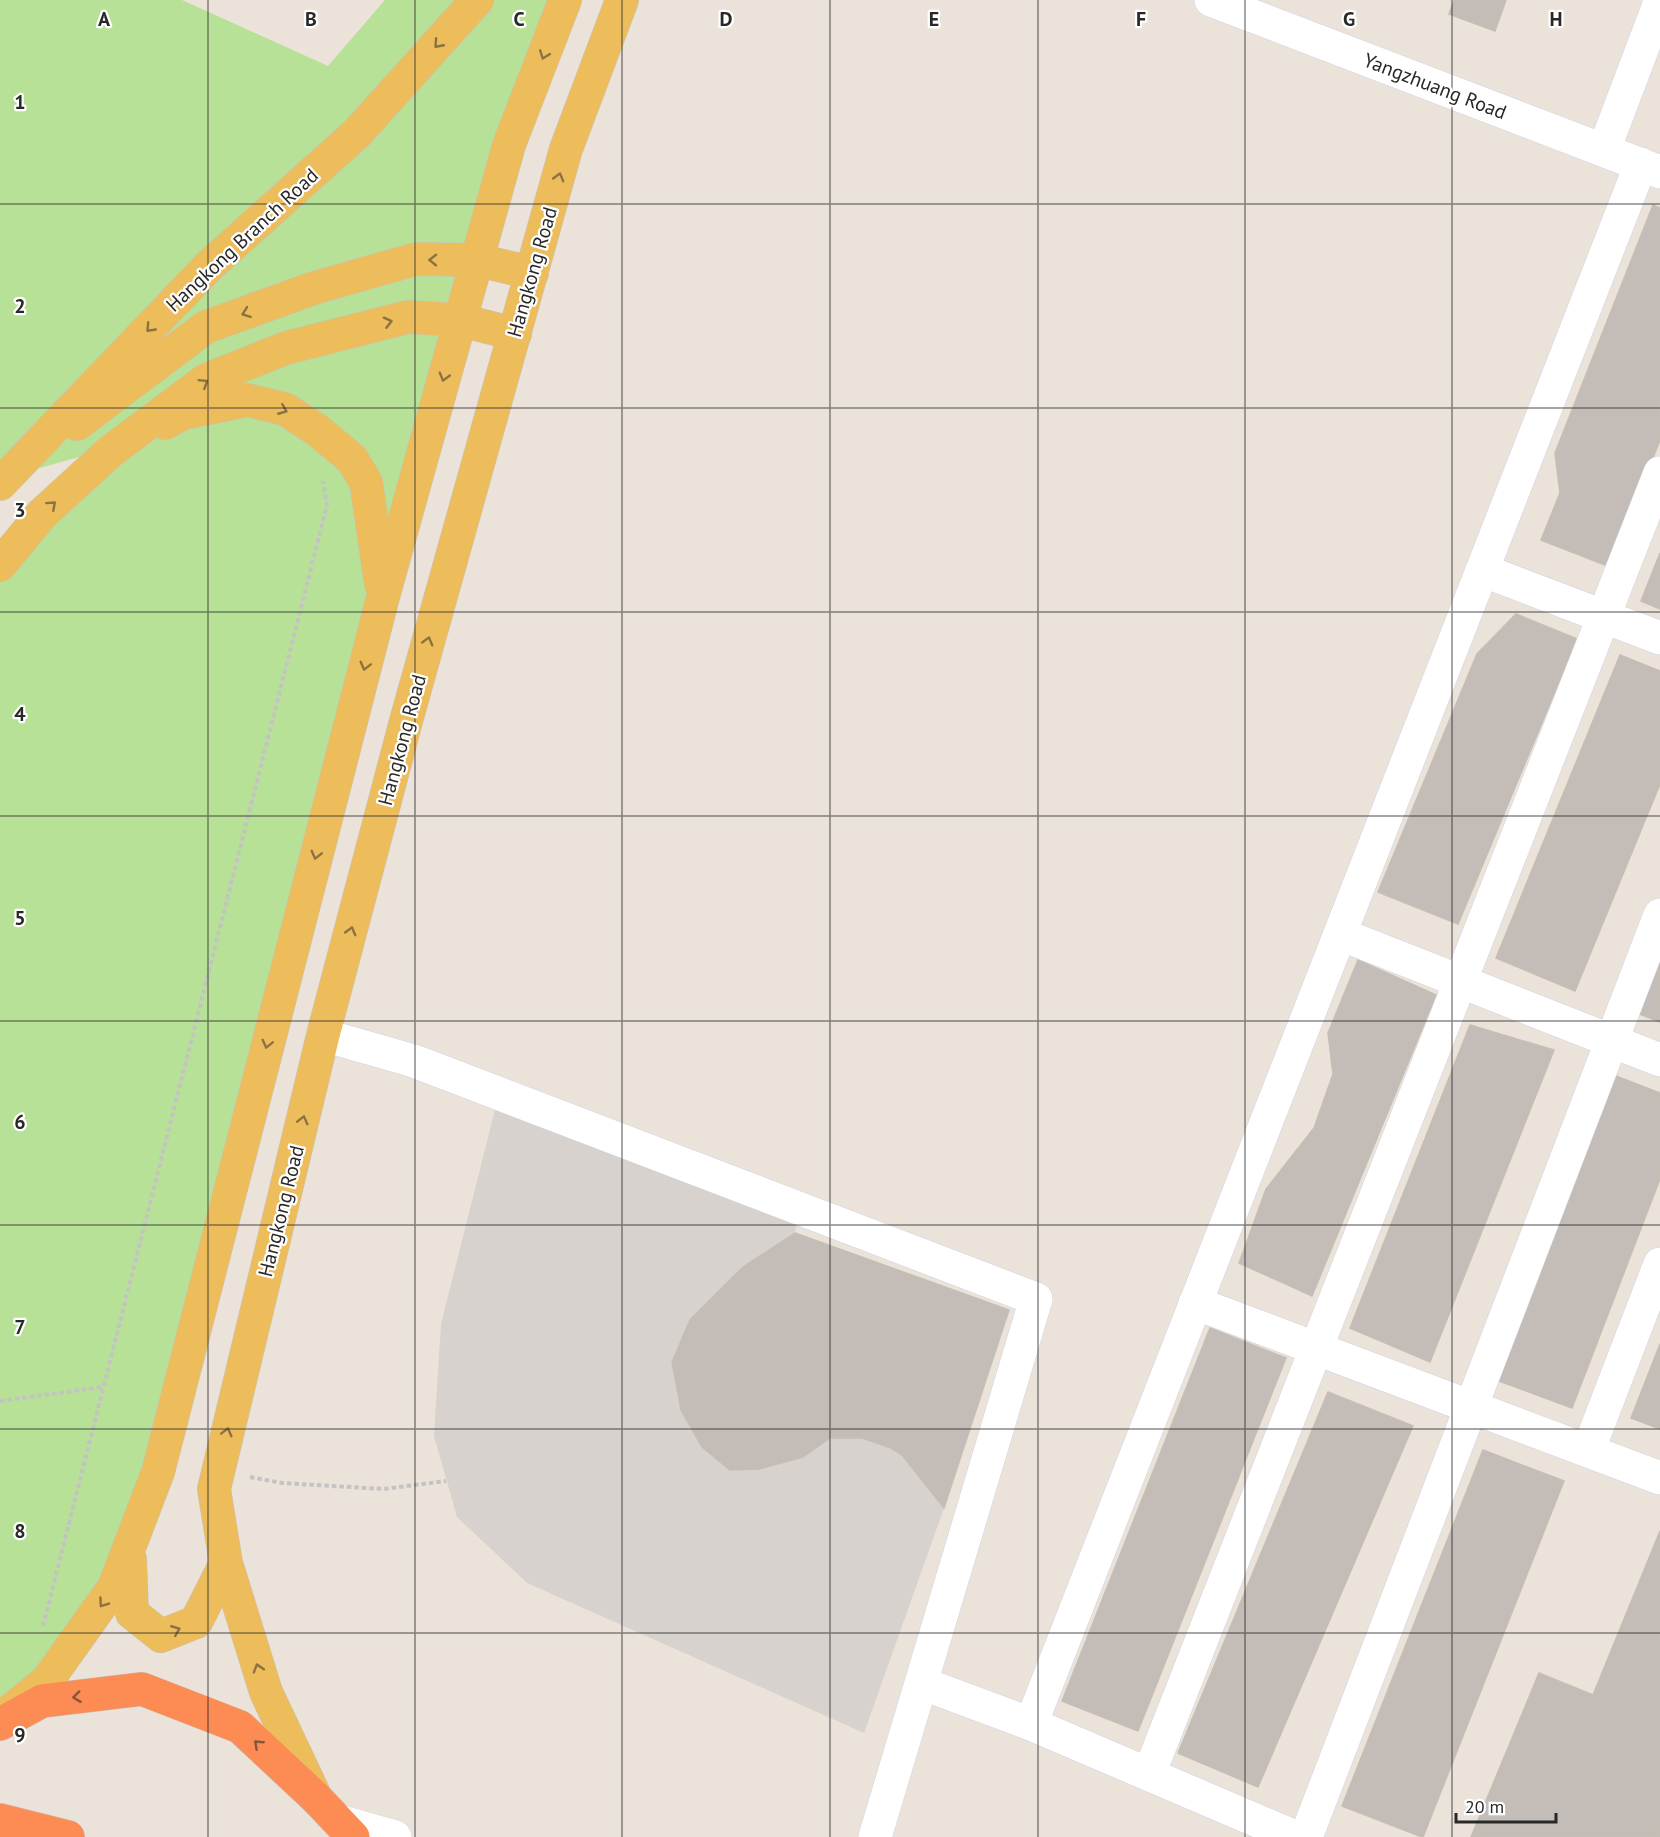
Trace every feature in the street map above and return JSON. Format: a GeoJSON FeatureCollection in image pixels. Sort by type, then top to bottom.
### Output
{"type":"FeatureCollection","features":[{"type":"Feature","properties":{"kind":"highway"},"geometry":{"type":"LineString","coordinates":[[0,1724],[42,1701],[142,1689],[240,1727],[316,1797],[345,1829]]}},
{"type":"Feature","properties":{"kind":"highway"},"geometry":{"type":"LineString","coordinates":[[0,1821],[68,1837]]}},
{"type":"Feature","properties":{"kind":"main road","name":"Hangkong Branch Road"},"geometry":{"type":"LineString","coordinates":[[2,481],[209,266],[357,133],[477,0]]}},
{"type":"Feature","properties":{"kind":"main road"},"geometry":{"type":"LineString","coordinates":[[0,1719],[47,1681],[114,1587],[158,1472],[383,597],[509,145],[565,0]]}},
{"type":"Feature","properties":{"kind":"main road","name":"Hangkong Road"},"geometry":{"type":"LineString","coordinates":[[216,1480],[323,1035],[406,721],[566,149],[622,0]]}},
{"type":"Feature","properties":{"kind":"main road","name":"Hangkong Branch Road"},"geometry":{"type":"LineString","coordinates":[[2,481],[206,327],[314,288],[416,260],[477,260],[532,273]]}},
{"type":"Feature","properties":{"kind":"main road"},"geometry":{"type":"LineString","coordinates":[[0,565],[42,514],[111,452],[206,380],[286,348],[408,317],[460,320],[514,334]]}},
{"type":"Feature","properties":{"kind":"main road"},"geometry":{"type":"LineString","coordinates":[[111,452],[184,413],[247,400],[285,409],[317,430],[352,459],[366,482],[383,597]]}},
{"type":"Feature","properties":{"kind":"main road"},"geometry":{"type":"LineString","coordinates":[[216,1480],[226,1563],[266,1692],[316,1797]]}},
{"type":"Feature","properties":{"kind":"main road"},"geometry":{"type":"LineString","coordinates":[[130,1545],[132,1613],[161,1636],[196,1622],[226,1563]]}},
{"type":"Feature","properties":{"kind":"street","name":"Yangzhuang Road"},"geometry":{"type":"LineString","coordinates":[[1211,0],[1651,168]]}},
{"type":"Feature","properties":{"kind":"street"},"geometry":{"type":"LineString","coordinates":[[1604,150],[1660,2]]}},
{"type":"Feature","properties":{"kind":"street"},"geometry":{"type":"LineString","coordinates":[[1031,1724],[1482,570],[1651,168]]}},
{"type":"Feature","properties":{"kind":"street"},"geometry":{"type":"LineString","coordinates":[[1149,1774],[1660,473]]}},
{"type":"Feature","properties":{"kind":"street"},"geometry":{"type":"LineString","coordinates":[[1482,570],[1660,638]]}},
{"type":"Feature","properties":{"kind":"street"},"geometry":{"type":"LineString","coordinates":[[1306,1837],[1660,915]]}},
{"type":"Feature","properties":{"kind":"street"},"geometry":{"type":"LineString","coordinates":[[1340,934],[1660,1060]]}},
{"type":"Feature","properties":{"kind":"street"},"geometry":{"type":"LineString","coordinates":[[323,1035],[414,1061],[1036,1299],[875,1837]]}},
{"type":"Feature","properties":{"kind":"street"},"geometry":{"type":"LineString","coordinates":[[1588,1451],[1660,1264]]}},
{"type":"Feature","properties":{"kind":"street"},"geometry":{"type":"LineString","coordinates":[[1195,1303],[1660,1478]]}},
{"type":"Feature","properties":{"kind":"street"},"geometry":{"type":"LineString","coordinates":[[921,1683],[1031,1724],[1295,1837]]}},
{"type":"Feature","properties":{"kind":"street"},"geometry":{"type":"LineString","coordinates":[[345,1829],[395,1837]]}},
{"type":"Feature","properties":{"kind":"path"},"geometry":{"type":"LineString","coordinates":[[42,1630],[327,505],[317,430]]}},
{"type":"Feature","properties":{"kind":"path"},"geometry":{"type":"LineString","coordinates":[[0,1401],[103,1388]]}},
{"type":"Feature","properties":{"kind":"path"},"geometry":{"type":"LineString","coordinates":[[216,1480],[384,1489],[446,1481]]}},
{"type":"Feature","properties":{"kind":"green space"},"geometry":{"type":"Polygon","coordinates":[[[0,0],[182,0],[328,66],[385,0],[565,0],[114,1587],[0,1719],[0,565],[118,446],[4,478],[0,484],[0,0]]]}},
{"type":"Feature","properties":{"kind":"shaded area"},"geometry":{"type":"Polygon","coordinates":[[[499,1094],[799,1208],[795,1233],[743,1267],[690,1320],[672,1362],[681,1410],[702,1447],[730,1470],[759,1469],[803,1457],[830,1438],[862,1438],[891,1448],[902,1455],[944,1508],[864,1733],[527,1583],[457,1517],[434,1436],[441,1324],[499,1094]]]}},
{"type":"Feature","properties":{"kind":"building"},"geometry":{"type":"Polygon","coordinates":[[[1454,0],[1506,0],[1495,31],[1449,14],[1454,0]]]}},
{"type":"Feature","properties":{"kind":"building"},"geometry":{"type":"Polygon","coordinates":[[[1653,205],[1660,208],[1660,440],[1610,567],[1541,540],[1560,493],[1555,453],[1653,205]]]}},
{"type":"Feature","properties":{"kind":"building"},"geometry":{"type":"Polygon","coordinates":[[[1660,553],[1660,609],[1641,601],[1660,553]]]}},
{"type":"Feature","properties":{"kind":"building"},"geometry":{"type":"Polygon","coordinates":[[[1516,614],[1577,639],[1458,924],[1378,892],[1477,654],[1516,614]]]}},
{"type":"Feature","properties":{"kind":"building"},"geometry":{"type":"Polygon","coordinates":[[[1620,655],[1660,671],[1660,784],[1575,991],[1496,958],[1620,655]]]}},
{"type":"Feature","properties":{"kind":"building"},"geometry":{"type":"Polygon","coordinates":[[[1660,955],[1660,1022],[1637,1013],[1660,955]]]}},
{"type":"Feature","properties":{"kind":"building"},"geometry":{"type":"Polygon","coordinates":[[[1358,960],[1436,995],[1312,1296],[1239,1263],[1266,1189],[1314,1128],[1333,1074],[1328,1033],[1358,960]]]}},
{"type":"Feature","properties":{"kind":"building"},"geometry":{"type":"Polygon","coordinates":[[[1470,1025],[1554,1050],[1430,1362],[1350,1328],[1470,1025]]]}},
{"type":"Feature","properties":{"kind":"building"},"geometry":{"type":"Polygon","coordinates":[[[1616,1076],[1660,1093],[1660,1179],[1572,1408],[1499,1381],[1616,1076]]]}},
{"type":"Feature","properties":{"kind":"building"},"geometry":{"type":"Polygon","coordinates":[[[795,1233],[1009,1310],[944,1508],[902,1455],[891,1448],[862,1438],[830,1438],[803,1457],[759,1469],[730,1470],[702,1447],[681,1410],[672,1362],[690,1320],[743,1267],[795,1233]]]}},
{"type":"Feature","properties":{"kind":"building"},"geometry":{"type":"Polygon","coordinates":[[[1210,1328],[1286,1358],[1138,1731],[1062,1701],[1210,1328]]]}},
{"type":"Feature","properties":{"kind":"building"},"geometry":{"type":"Polygon","coordinates":[[[1660,1344],[1660,1429],[1631,1418],[1660,1344]]]}},
{"type":"Feature","properties":{"kind":"building"},"geometry":{"type":"Polygon","coordinates":[[[1328,1392],[1413,1426],[1258,1787],[1178,1753],[1328,1392]]]}},
{"type":"Feature","properties":{"kind":"building"},"geometry":{"type":"Polygon","coordinates":[[[1483,1450],[1564,1481],[1422,1837],[1342,1806],[1483,1450]]]}},
{"type":"Feature","properties":{"kind":"building"},"geometry":{"type":"Polygon","coordinates":[[[1660,1531],[1660,1837],[1471,1837],[1539,1673],[1593,1695],[1660,1531]]]}}]}
